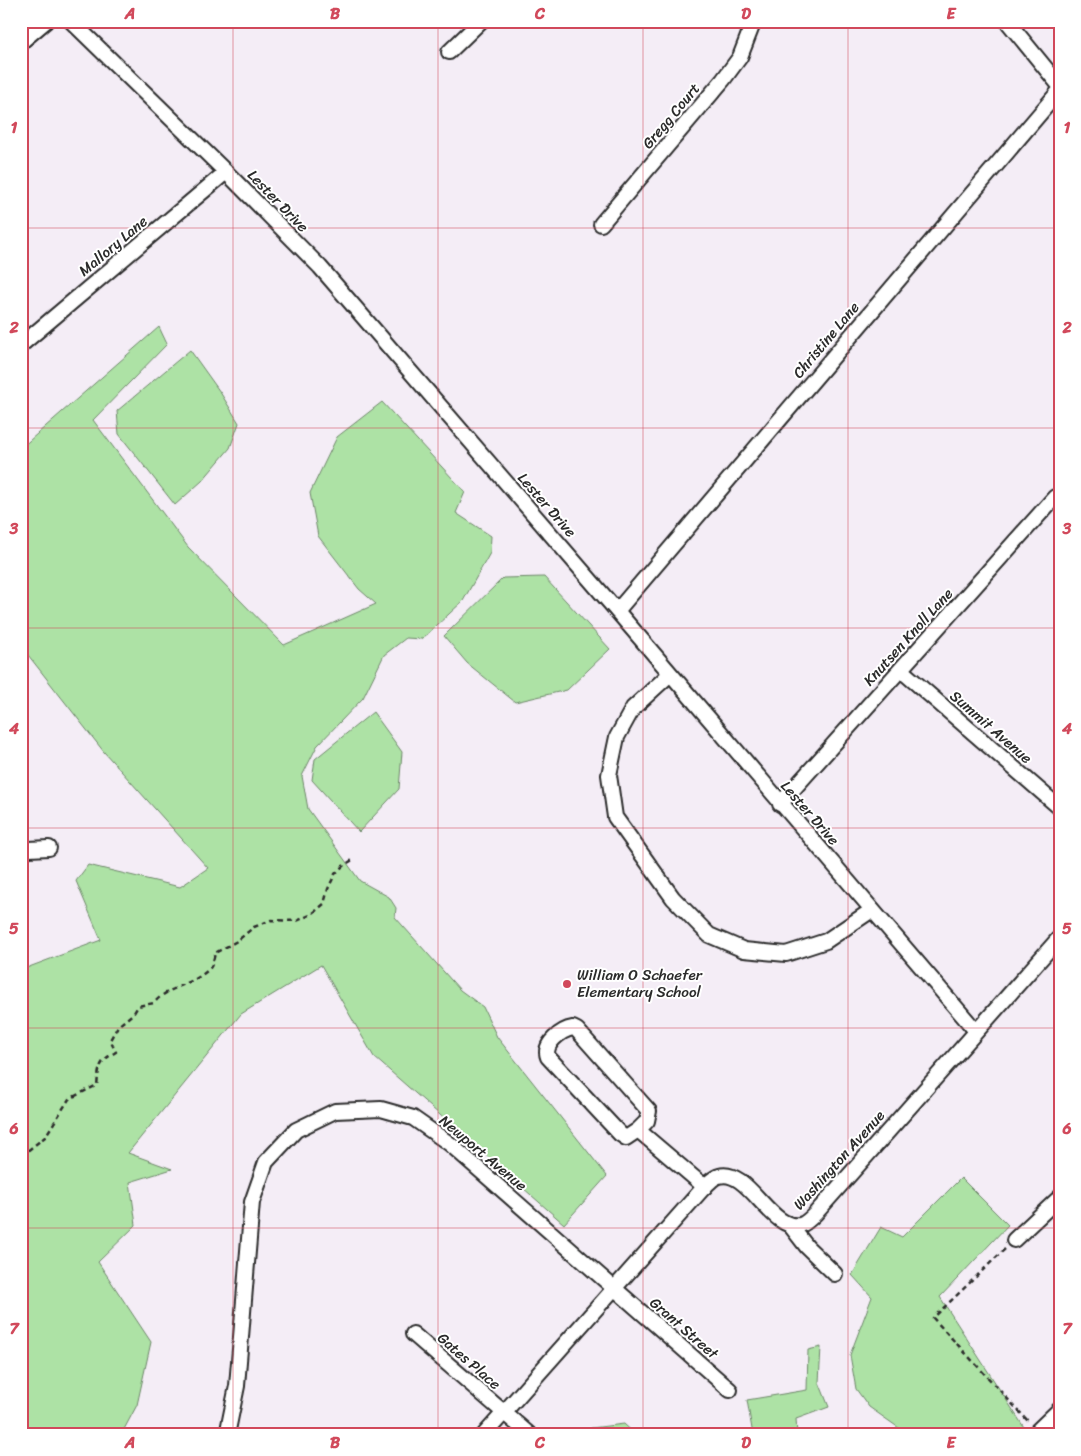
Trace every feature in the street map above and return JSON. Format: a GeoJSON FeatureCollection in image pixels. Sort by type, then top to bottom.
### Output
{"type":"FeatureCollection","features":[{"type":"Feature","properties":{"kind":"street"},"geometry":{"type":"LineString","coordinates":[[21,42],[46,21]]}},
{"type":"Feature","properties":{"kind":"street","name":"Lester Drive"},"geometry":{"type":"LineString","coordinates":[[71,21],[226,172],[320,267],[976,1031]]}},
{"type":"Feature","properties":{"kind":"street"},"geometry":{"type":"LineString","coordinates":[[449,52],[481,21]]}},
{"type":"Feature","properties":{"kind":"street"},"geometry":{"type":"LineString","coordinates":[[737,21],[753,24]]}},
{"type":"Feature","properties":{"kind":"street"},"geometry":{"type":"LineString","coordinates":[[1007,21],[1060,88]]}},
{"type":"Feature","properties":{"kind":"street","name":"Gregg Court"},"geometry":{"type":"LineString","coordinates":[[601,224],[723,80],[740,57],[753,24]]}},
{"type":"Feature","properties":{"kind":"street","name":"Christine Lane"},"geometry":{"type":"LineString","coordinates":[[617,611],[1060,88]]}},
{"type":"Feature","properties":{"kind":"street","name":"Mallory Lane"},"geometry":{"type":"LineString","coordinates":[[21,346],[226,172]]}},
{"type":"Feature","properties":{"kind":"street","name":"Knutsen Knoll Lane"},"geometry":{"type":"LineString","coordinates":[[780,804],[1055,497],[1060,501]]}},
{"type":"Feature","properties":{"kind":"street","name":"Summit Avenue"},"geometry":{"type":"LineString","coordinates":[[900,670],[1060,808]]}},
{"type":"Feature","properties":{"kind":"street"},"geometry":{"type":"LineString","coordinates":[[670,674],[633,708],[617,737],[609,775],[615,817],[673,898],[709,935],[744,950],[786,954],[826,941],[872,910]]}},
{"type":"Feature","properties":{"kind":"street"},"geometry":{"type":"LineString","coordinates":[[21,852],[30,849],[49,848]]}},
{"type":"Feature","properties":{"kind":"street","name":"Washington Avenue"},"geometry":{"type":"LineString","coordinates":[[484,1435],[705,1187],[717,1176],[728,1175],[740,1181],[778,1218],[790,1225],[804,1224],[815,1214],[1060,937]]}},
{"type":"Feature","properties":{"kind":"street"},"geometry":{"type":"LineString","coordinates":[[573,1028],[577,1030],[649,1111],[647,1121],[638,1130],[626,1138],[620,1134],[548,1057],[546,1052],[548,1045],[566,1029],[573,1028]]}},
{"type":"Feature","properties":{"kind":"street","name":"Newport Avenue"},"geometry":{"type":"LineString","coordinates":[[227,1435],[237,1386],[252,1202],[266,1162],[296,1130],[335,1111],[381,1109],[414,1118],[450,1144],[615,1289]]}},
{"type":"Feature","properties":{"kind":"street"},"geometry":{"type":"LineString","coordinates":[[638,1130],[705,1187]]}},
{"type":"Feature","properties":{"kind":"street"},"geometry":{"type":"LineString","coordinates":[[1014,1240],[1060,1197]]}},
{"type":"Feature","properties":{"kind":"street"},"geometry":{"type":"LineString","coordinates":[[790,1225],[807,1247],[835,1274]]}},
{"type":"Feature","properties":{"kind":"street","name":"Grant Street"},"geometry":{"type":"LineString","coordinates":[[615,1289],[730,1390]]}},
{"type":"Feature","properties":{"kind":"street","name":"Gates Place"},"geometry":{"type":"LineString","coordinates":[[413,1334],[530,1435]]}},
{"type":"Feature","properties":{"kind":"street"},"geometry":{"type":"LineString","coordinates":[[1037,1431],[1060,1410]]}},
{"type":"Feature","properties":{"kind":"path"},"geometry":{"type":"LineString","coordinates":[[21,1156],[45,1137],[69,1099],[98,1085],[99,1068],[105,1058],[116,1052],[110,1040],[118,1026],[134,1013],[138,1006],[154,1003],[160,996],[186,985],[211,967],[215,953],[237,942],[254,927],[271,920],[297,922],[312,914],[324,904],[335,874],[354,859]]}},
{"type":"Feature","properties":{"kind":"path"},"geometry":{"type":"LineString","coordinates":[[1014,1240],[933,1318],[1037,1431]]}},
{"type":"Feature","properties":{"kind":"green space"},"geometry":{"type":"Polygon","coordinates":[[[159,327],[167,344],[93,420],[188,547],[284,645],[376,604],[359,589],[318,536],[310,493],[337,437],[382,402],[465,492],[456,513],[491,536],[490,553],[463,601],[422,639],[406,638],[384,655],[363,698],[317,746],[302,776],[308,809],[360,881],[389,897],[396,908],[395,917],[460,990],[483,1007],[497,1037],[607,1176],[564,1224],[374,1057],[321,965],[241,1014],[128,1153],[172,1169],[130,1182],[136,1225],[98,1262],[151,1342],[137,1405],[121,1435],[21,1435],[21,970],[101,940],[76,881],[88,865],[180,887],[208,868],[104,752],[21,646],[21,448],[159,327]]]}},
{"type":"Feature","properties":{"kind":"green space"},"geometry":{"type":"Polygon","coordinates":[[[190,350],[220,392],[239,423],[230,448],[202,481],[175,505],[119,434],[117,411],[190,350]]]}},
{"type":"Feature","properties":{"kind":"green space"},"geometry":{"type":"Polygon","coordinates":[[[544,577],[610,649],[567,690],[515,702],[467,663],[444,636],[503,578],[544,577]]]}},
{"type":"Feature","properties":{"kind":"green space"},"geometry":{"type":"Polygon","coordinates":[[[373,712],[402,752],[399,789],[359,832],[312,780],[315,759],[373,712]]]}},
{"type":"Feature","properties":{"kind":"green space"},"geometry":{"type":"Polygon","coordinates":[[[961,1178],[1008,1225],[940,1297],[1029,1435],[909,1435],[869,1407],[856,1389],[850,1355],[872,1297],[852,1275],[881,1227],[902,1237],[961,1178]]]}},
{"type":"Feature","properties":{"kind":"green space"},"geometry":{"type":"Polygon","coordinates":[[[821,1347],[819,1382],[829,1407],[796,1419],[797,1435],[753,1435],[747,1400],[807,1390],[808,1350],[821,1347]]]}},
{"type":"Feature","properties":{"kind":"green space"},"geometry":{"type":"Polygon","coordinates":[[[624,1424],[636,1435],[598,1435],[591,1428],[624,1424]]]}},
{"type":"Feature","properties":{"kind":"place","name":"William O Schaefer Elementary School"},"geometry":{"type":"Point","coordinates":[567,984]}}]}
